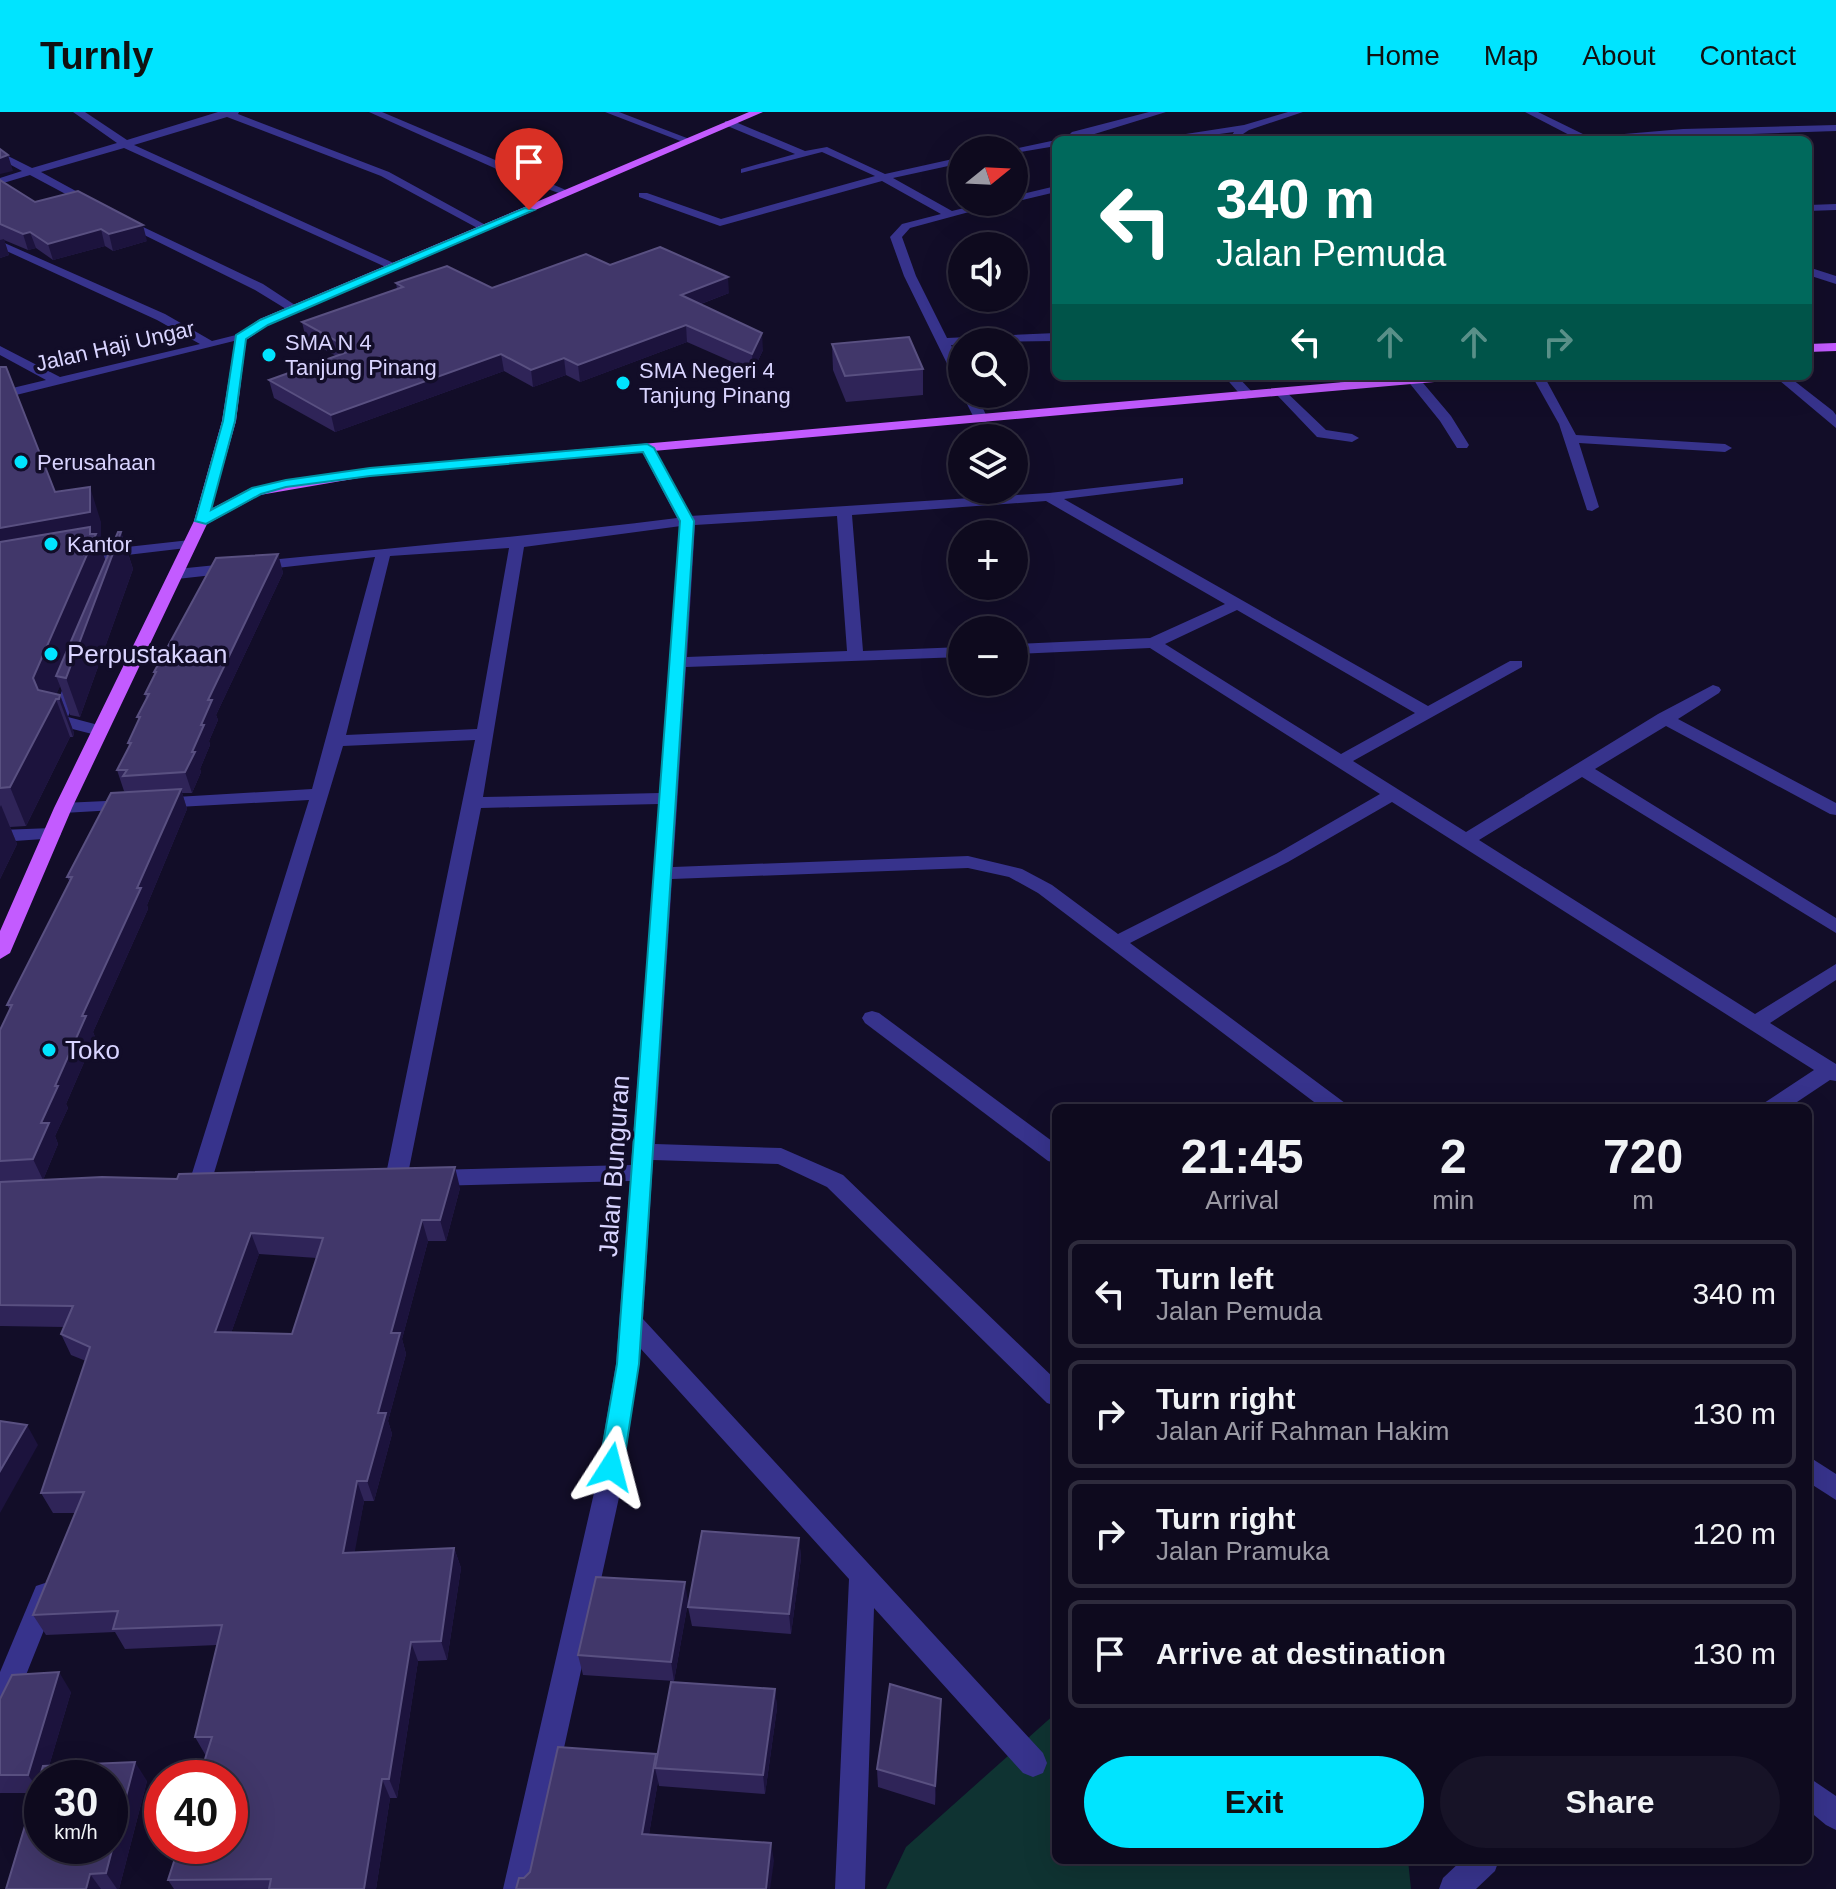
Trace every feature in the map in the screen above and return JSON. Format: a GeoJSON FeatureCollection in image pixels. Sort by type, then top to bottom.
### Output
{"type":"FeatureCollection","features":[{"type":"Feature","properties":{"kind":"main road"},"geometry":{"type":"LineString","coordinates":[[0,953],[63,808],[201,521],[229,421],[240,338],[264,322],[758,112]]}},
{"type":"Feature","properties":{"kind":"main road"},"geometry":{"type":"LineString","coordinates":[[1812,348],[1836,347]]}},
{"type":"Feature","properties":{"kind":"main road"},"geometry":{"type":"LineString","coordinates":[[210,485],[256,491],[370,472],[1249,396],[1345,381],[1413,380]]}},
{"type":"Feature","properties":{"kind":"main road"},"geometry":{"type":"LineString","coordinates":[[201,521],[256,491]]}},
{"type":"Feature","properties":{"kind":"street"},"geometry":{"type":"LineString","coordinates":[[78,112],[128,146],[394,267]]}},
{"type":"Feature","properties":{"kind":"street"},"geometry":{"type":"LineString","coordinates":[[374,112],[568,193]]}},
{"type":"Feature","properties":{"kind":"street"},"geometry":{"type":"LineString","coordinates":[[610,112],[687,140]]}},
{"type":"Feature","properties":{"kind":"street"},"geometry":{"type":"LineString","coordinates":[[1074,136],[1161,112]]}},
{"type":"Feature","properties":{"kind":"street"},"geometry":{"type":"LineString","coordinates":[[1265,112],[1278,118]]}},
{"type":"Feature","properties":{"kind":"street"},"geometry":{"type":"LineString","coordinates":[[1183,136],[1245,128],[1298,112]]}},
{"type":"Feature","properties":{"kind":"street"},"geometry":{"type":"LineString","coordinates":[[1530,112],[1580,136]]}},
{"type":"Feature","properties":{"kind":"street"},"geometry":{"type":"LineString","coordinates":[[0,181],[128,146],[228,113],[385,174],[485,228]]}},
{"type":"Feature","properties":{"kind":"street"},"geometry":{"type":"LineString","coordinates":[[729,123],[802,153]]}},
{"type":"Feature","properties":{"kind":"street"},"geometry":{"type":"LineString","coordinates":[[1236,136],[1245,128]]}},
{"type":"Feature","properties":{"kind":"street"},"geometry":{"type":"LineString","coordinates":[[1628,136],[1667,132],[1836,128]]}},
{"type":"Feature","properties":{"kind":"street"},"geometry":{"type":"LineString","coordinates":[[1667,132],[1672,136]]}},
{"type":"Feature","properties":{"kind":"street"},"geometry":{"type":"LineString","coordinates":[[1028,148],[1052,144]]}},
{"type":"Feature","properties":{"kind":"street"},"geometry":{"type":"LineString","coordinates":[[745,171],[823,149],[884,177],[948,213]]}},
{"type":"Feature","properties":{"kind":"street"},"geometry":{"type":"LineString","coordinates":[[0,155],[29,173],[259,287],[295,309]]}},
{"type":"Feature","properties":{"kind":"street"},"geometry":{"type":"LineString","coordinates":[[643,195],[720,223],[884,177],[948,163]]}},
{"type":"Feature","properties":{"kind":"street"},"geometry":{"type":"LineString","coordinates":[[1028,196],[1052,190]]}},
{"type":"Feature","properties":{"kind":"street"},"geometry":{"type":"LineString","coordinates":[[1812,208],[1836,207]]}},
{"type":"Feature","properties":{"kind":"street"},"geometry":{"type":"LineString","coordinates":[[948,214],[906,226],[896,237],[910,276],[948,354]]}},
{"type":"Feature","properties":{"kind":"street"},"geometry":{"type":"LineString","coordinates":[[0,244],[161,317],[209,344]]}},
{"type":"Feature","properties":{"kind":"street"},"geometry":{"type":"LineString","coordinates":[[1812,272],[1836,280]]}},
{"type":"Feature","properties":{"kind":"street"},"geometry":{"type":"LineString","coordinates":[[942,342],[1052,337]]}},
{"type":"Feature","properties":{"kind":"street","name":"Jalan Haji Ungar"},"geometry":{"type":"LineString","coordinates":[[0,395],[240,338]]}},
{"type":"Feature","properties":{"kind":"street"},"geometry":{"type":"LineString","coordinates":[[0,350],[56,380]]}},
{"type":"Feature","properties":{"kind":"street"},"geometry":{"type":"LineString","coordinates":[[1234,380],[1249,396]]}},
{"type":"Feature","properties":{"kind":"street"},"geometry":{"type":"LineString","coordinates":[[1413,380],[1446,419],[1462,445]]}},
{"type":"Feature","properties":{"kind":"street"},"geometry":{"type":"LineString","coordinates":[[1540,380],[1572,439],[1572,451],[1592,507]]}},
{"type":"Feature","properties":{"kind":"street"},"geometry":{"type":"LineString","coordinates":[[1785,380],[1833,417]]}},
{"type":"Feature","properties":{"kind":"street"},"geometry":{"type":"LineString","coordinates":[[1282,392],[1322,434],[1352,438]]}},
{"type":"Feature","properties":{"kind":"street"},"geometry":{"type":"LineString","coordinates":[[976,408],[981,419]]}},
{"type":"Feature","properties":{"kind":"street"},"geometry":{"type":"LineString","coordinates":[[1572,439],[1725,448]]}},
{"type":"Feature","properties":{"kind":"street"},"geometry":{"type":"LineString","coordinates":[[647,448],[687,521]]}},
{"type":"Feature","properties":{"kind":"street"},"geometry":{"type":"LineString","coordinates":[[177,574],[384,552],[517,543],[687,521],[1049,497],[1178,481]]}},
{"type":"Feature","properties":{"kind":"street"},"geometry":{"type":"LineString","coordinates":[[1049,497],[1426,712]]}},
{"type":"Feature","properties":{"kind":"street"},"geometry":{"type":"LineString","coordinates":[[844,511],[855,657]]}},
{"type":"Feature","properties":{"kind":"street","name":"Jalan Bunguran"},"geometry":{"type":"LineString","coordinates":[[518,1889],[607,1493],[628,1364],[687,521]]}},
{"type":"Feature","properties":{"kind":"street"},"geometry":{"type":"LineString","coordinates":[[517,543],[473,803],[389,1179],[781,1156],[835,1181],[1052,1392]]}},
{"type":"Feature","properties":{"kind":"street"},"geometry":{"type":"LineString","coordinates":[[59,564],[124,558],[190,544]]}},
{"type":"Feature","properties":{"kind":"street"},"geometry":{"type":"LineString","coordinates":[[231,1183],[193,1184],[320,794],[384,552]]}},
{"type":"Feature","properties":{"kind":"street"},"geometry":{"type":"LineString","coordinates":[[1028,648],[1153,643],[1236,605]]}},
{"type":"Feature","properties":{"kind":"street"},"geometry":{"type":"LineString","coordinates":[[1153,643],[1833,1072],[1779,1104]]}},
{"type":"Feature","properties":{"kind":"street"},"geometry":{"type":"LineString","coordinates":[[678,662],[948,653]]}},
{"type":"Feature","properties":{"kind":"street"},"geometry":{"type":"LineString","coordinates":[[81,662],[59,720],[100,731]]}},
{"type":"Feature","properties":{"kind":"street"},"geometry":{"type":"LineString","coordinates":[[1342,760],[1516,664]]}},
{"type":"Feature","properties":{"kind":"street"},"geometry":{"type":"LineString","coordinates":[[1466,840],[1713,690]]}},
{"type":"Feature","properties":{"kind":"street"},"geometry":{"type":"LineString","coordinates":[[1664,718],[1836,810]]}},
{"type":"Feature","properties":{"kind":"street"},"geometry":{"type":"LineString","coordinates":[[336,741],[484,734]]}},
{"type":"Feature","properties":{"kind":"street"},"geometry":{"type":"LineString","coordinates":[[1582,769],[1836,927]]}},
{"type":"Feature","properties":{"kind":"street"},"geometry":{"type":"LineString","coordinates":[[63,808],[320,794]]}},
{"type":"Feature","properties":{"kind":"street"},"geometry":{"type":"LineString","coordinates":[[1117,942],[1282,858],[1393,794]]}},
{"type":"Feature","properties":{"kind":"street"},"geometry":{"type":"LineString","coordinates":[[473,803],[668,798]]}},
{"type":"Feature","properties":{"kind":"street"},"geometry":{"type":"LineString","coordinates":[[0,836],[52,834]]}},
{"type":"Feature","properties":{"kind":"street"},"geometry":{"type":"LineString","coordinates":[[663,873],[968,862],[1015,873],[1045,889],[1332,1104]]}},
{"type":"Feature","properties":{"kind":"street"},"geometry":{"type":"LineString","coordinates":[[1757,1022],[1836,971]]}},
{"type":"Feature","properties":{"kind":"street"},"geometry":{"type":"LineString","coordinates":[[872,1018],[1052,1152]]}},
{"type":"Feature","properties":{"kind":"street"},"geometry":{"type":"LineString","coordinates":[[631,1322],[1033,1763]]}},
{"type":"Feature","properties":{"kind":"street"},"geometry":{"type":"LineString","coordinates":[[1812,1470],[1836,1489]]}},
{"type":"Feature","properties":{"kind":"street"},"geometry":{"type":"LineString","coordinates":[[0,1706],[58,1564]]}},
{"type":"Feature","properties":{"kind":"street"},"geometry":{"type":"LineString","coordinates":[[850,1889],[862,1576]]}},
{"type":"Feature","properties":{"kind":"street"},"geometry":{"type":"LineString","coordinates":[[1812,1794],[1836,1815]]}},
{"type":"Feature","properties":{"kind":"street"},"geometry":{"type":"LineString","coordinates":[[1454,1889],[1480,1864]]}},
{"type":"Feature","properties":{"kind":"green space"},"geometry":{"type":"Polygon","coordinates":[[[1052,1717],[1052,1864],[1408,1864],[1411,1889],[886,1889],[906,1847],[1052,1717]]]}},
{"type":"Feature","properties":{"kind":"building"},"geometry":{"type":"Polygon","coordinates":[[[0,180],[35,202],[78,191],[143,225],[109,234],[101,229],[48,244],[30,232],[23,234],[0,224],[0,180]]]}},
{"type":"Feature","properties":{"kind":"building"},"geometry":{"type":"Polygon","coordinates":[[[660,247],[728,277],[681,295],[762,333],[752,354],[686,325],[578,365],[564,358],[531,370],[501,354],[331,415],[269,380],[353,350],[302,322],[403,287],[396,283],[447,266],[492,288],[586,254],[610,265],[660,247]]]}},
{"type":"Feature","properties":{"kind":"building"},"geometry":{"type":"Polygon","coordinates":[[[909,337],[923,369],[845,376],[832,344],[909,337]]]}},
{"type":"Feature","properties":{"kind":"building","name":"Perusahaan"},"geometry":{"type":"Polygon","coordinates":[[[0,367],[6,367],[55,492],[90,487],[90,512],[0,528],[0,367]]]}},
{"type":"Feature","properties":{"kind":"building"},"geometry":{"type":"Polygon","coordinates":[[[90,527],[90,534],[96,534],[33,678],[38,690],[60,695],[59,699],[56,699],[10,787],[0,788],[0,542],[90,527]]]}},
{"type":"Feature","properties":{"kind":"building"},"geometry":{"type":"Polygon","coordinates":[[[118,532],[121,532],[66,678],[56,676],[118,532]]]}},
{"type":"Feature","properties":{"kind":"building"},"geometry":{"type":"Polygon","coordinates":[[[278,554],[208,700],[212,700],[185,772],[123,776],[127,770],[117,770],[131,743],[128,743],[149,694],[145,694],[154,672],[216,558],[278,554]]]}},
{"type":"Feature","properties":{"kind":"building"},"geometry":{"type":"Polygon","coordinates":[[[181,789],[137,888],[141,888],[82,1016],[86,1016],[41,1123],[49,1123],[33,1159],[0,1161],[0,1030],[12,1005],[7,1005],[72,877],[67,877],[111,793],[181,789]]]}},
{"type":"Feature","properties":{"kind":"building"},"geometry":{"type":"Polygon","coordinates":[[[455,1167],[440,1220],[422,1220],[391,1333],[400,1333],[378,1413],[386,1413],[367,1481],[357,1481],[343,1553],[454,1548],[441,1641],[411,1642],[389,1779],[382,1779],[364,1889],[269,1889],[271,1879],[168,1880],[173,1864],[248,1864],[248,1760],[205,1760],[212,1737],[195,1737],[222,1625],[113,1629],[118,1611],[33,1615],[84,1492],[41,1493],[90,1347],[61,1334],[73,1306],[0,1305],[0,1182],[102,1177],[177,1179],[179,1174],[455,1167]],[[251,1233],[215,1332],[292,1334],[323,1238],[251,1233]]]}},
{"type":"Feature","properties":{"kind":"building"},"geometry":{"type":"Polygon","coordinates":[[[0,1421],[27,1425],[0,1471],[0,1421]]]}},
{"type":"Feature","properties":{"kind":"building"},"geometry":{"type":"Polygon","coordinates":[[[702,1531],[799,1538],[789,1614],[688,1607],[702,1531]]]}},
{"type":"Feature","properties":{"kind":"building"},"geometry":{"type":"Polygon","coordinates":[[[596,1577],[685,1582],[671,1662],[578,1655],[596,1577]]]}},
{"type":"Feature","properties":{"kind":"building"},"geometry":{"type":"Polygon","coordinates":[[[59,1672],[33,1760],[24,1760],[24,1775],[0,1775],[0,1699],[12,1675],[59,1672]]]}},
{"type":"Feature","properties":{"kind":"building"},"geometry":{"type":"Polygon","coordinates":[[[671,1682],[775,1689],[763,1775],[655,1768],[671,1682]]]}},
{"type":"Feature","properties":{"kind":"building"},"geometry":{"type":"Polygon","coordinates":[[[890,1684],[941,1699],[935,1786],[877,1769],[890,1684]]]}},
{"type":"Feature","properties":{"kind":"building"},"geometry":{"type":"Polygon","coordinates":[[[558,1747],[656,1754],[642,1834],[771,1843],[766,1889],[516,1889],[519,1878],[530,1872],[558,1747]]]}},
{"type":"Feature","properties":{"kind":"building"},"geometry":{"type":"Polygon","coordinates":[[[128,1762],[135,1762],[128,1789],[128,1762]]]}},
{"type":"Feature","properties":{"kind":"building"},"geometry":{"type":"Polygon","coordinates":[[[24,1829],[24,1864],[108,1864],[106,1873],[90,1874],[86,1889],[6,1889],[24,1829]]]}},
{"type":"Feature","properties":{"kind":"place","name":"SMA N 4 Tanjung Pinang"},"geometry":{"type":"Point","coordinates":[269,355]}},
{"type":"Feature","properties":{"kind":"place","name":"SMA Negeri 4 Tanjung Pinang"},"geometry":{"type":"Point","coordinates":[623,383]}},
{"type":"Feature","properties":{"kind":"place","name":"Perusahaan"},"geometry":{"type":"Point","coordinates":[21,462]}},
{"type":"Feature","properties":{"kind":"place","name":"Kantor"},"geometry":{"type":"Point","coordinates":[51,544]}},
{"type":"Feature","properties":{"kind":"place","name":"Perpustakaan"},"geometry":{"type":"Point","coordinates":[51,654]}},
{"type":"Feature","properties":{"kind":"place","name":"Toko"},"geometry":{"type":"Point","coordinates":[49,1050]}},
{"type":"Feature","properties":{"kind":"route"},"geometry":{"type":"LineString","coordinates":[[529,210],[264,322],[240,338],[229,421],[201,521],[256,491],[286,483],[370,472],[647,448],[687,521],[628,1364],[611,1467]]}}]}
